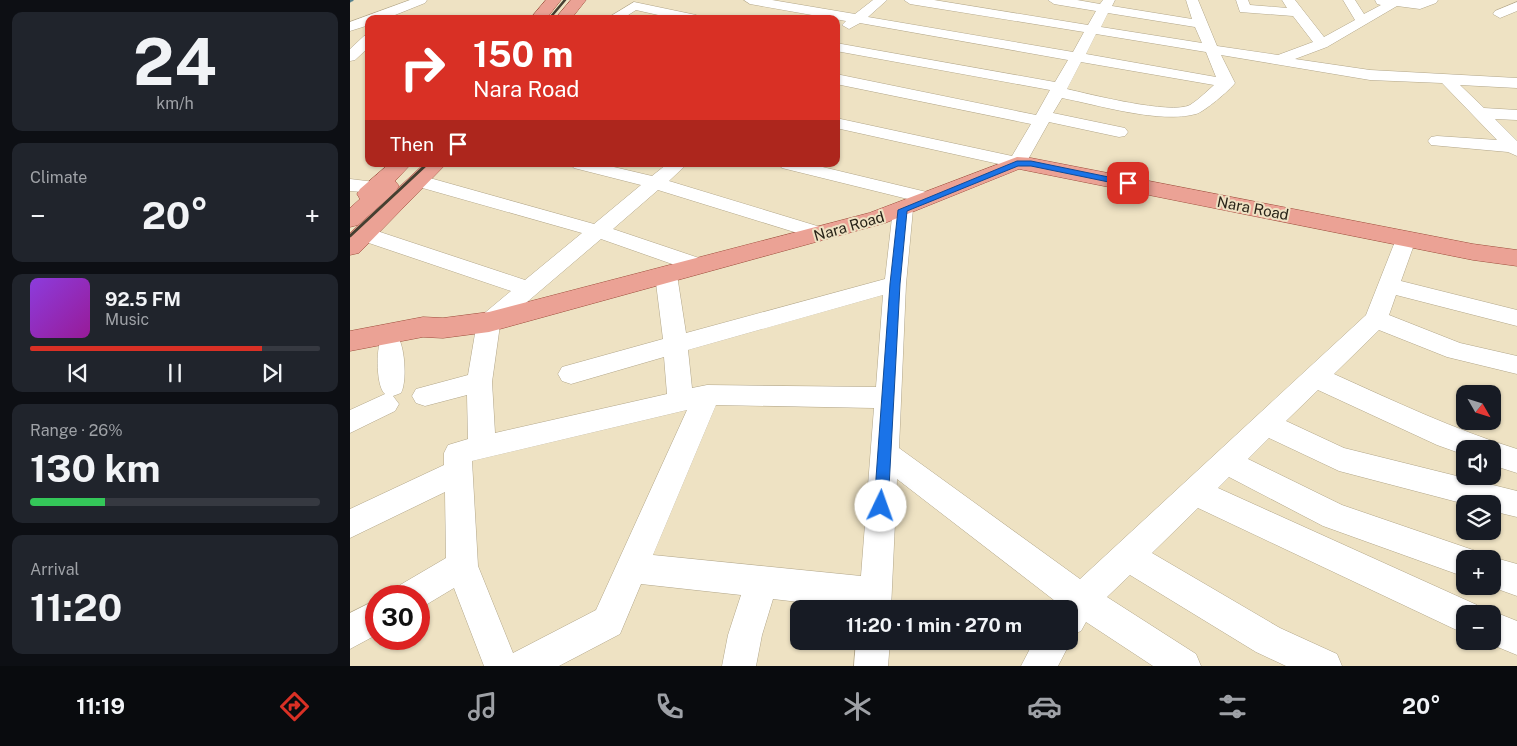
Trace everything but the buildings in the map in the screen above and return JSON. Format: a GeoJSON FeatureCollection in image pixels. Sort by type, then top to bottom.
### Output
{"type":"FeatureCollection","features":[{"type":"Feature","properties":{"kind":"main road"},"geometry":{"type":"LineString","coordinates":[[541,15],[554,0]]}},
{"type":"Feature","properties":{"kind":"main road"},"geometry":{"type":"LineString","coordinates":[[548,15],[561,0]]}},
{"type":"Feature","properties":{"kind":"main road"},"geometry":{"type":"LineString","coordinates":[[564,15],[575,0]]}},
{"type":"Feature","properties":{"kind":"main road"},"geometry":{"type":"LineString","coordinates":[[565,15],[579,0]]}},
{"type":"Feature","properties":{"kind":"main road","name":"Nara Road"},"geometry":{"type":"LineString","coordinates":[[443,328],[489,322],[820,234],[903,210],[928,198],[1017,163],[1031,164],[1406,239],[1517,258]]}},
{"type":"Feature","properties":{"kind":"main road"},"geometry":{"type":"LineString","coordinates":[[350,211],[398,167]]}},
{"type":"Feature","properties":{"kind":"main road"},"geometry":{"type":"LineString","coordinates":[[353,235],[420,170]]}},
{"type":"Feature","properties":{"kind":"main road"},"geometry":{"type":"LineString","coordinates":[[362,350],[423,327],[443,328]]}},
{"type":"Feature","properties":{"kind":"main road"},"geometry":{"type":"LineString","coordinates":[[362,350],[419,338],[443,328]]}},
{"type":"Feature","properties":{"kind":"street"},"geometry":{"type":"LineString","coordinates":[[380,15],[421,0]]}},
{"type":"Feature","properties":{"kind":"street"},"geometry":{"type":"LineString","coordinates":[[750,0],[829,15]]}},
{"type":"Feature","properties":{"kind":"street"},"geometry":{"type":"LineString","coordinates":[[840,31],[881,0]]}},
{"type":"Feature","properties":{"kind":"street"},"geometry":{"type":"LineString","coordinates":[[910,0],[1370,75],[1517,83]]}},
{"type":"Feature","properties":{"kind":"street"},"geometry":{"type":"LineString","coordinates":[[1054,0],[1106,4],[1200,24]]}},
{"type":"Feature","properties":{"kind":"street"},"geometry":{"type":"LineString","coordinates":[[1192,0],[1210,49],[1227,83]]}},
{"type":"Feature","properties":{"kind":"street"},"geometry":{"type":"LineString","coordinates":[[1242,0],[1245,9],[1296,12]]}},
{"type":"Feature","properties":{"kind":"street"},"geometry":{"type":"LineString","coordinates":[[1288,0],[1322,44]]}},
{"type":"Feature","properties":{"kind":"street"},"geometry":{"type":"LineString","coordinates":[[1349,0],[1362,21]]}},
{"type":"Feature","properties":{"kind":"street"},"geometry":{"type":"LineString","coordinates":[[1366,0],[1420,5],[1432,0]]}},
{"type":"Feature","properties":{"kind":"street"},"geometry":{"type":"LineString","coordinates":[[1279,60],[1322,44],[1395,2]]}},
{"type":"Feature","properties":{"kind":"street"},"geometry":{"type":"LineString","coordinates":[[619,15],[639,3],[682,15]]}},
{"type":"Feature","properties":{"kind":"street"},"geometry":{"type":"LineString","coordinates":[[840,125],[1017,163],[1106,4]]}},
{"type":"Feature","properties":{"kind":"street"},"geometry":{"type":"LineString","coordinates":[[395,15],[406,5]]}},
{"type":"Feature","properties":{"kind":"street"},"geometry":{"type":"LineString","coordinates":[[1500,14],[1517,6]]}},
{"type":"Feature","properties":{"kind":"street"},"geometry":{"type":"LineString","coordinates":[[840,17],[1227,83]]}},
{"type":"Feature","properties":{"kind":"street"},"geometry":{"type":"LineString","coordinates":[[350,27],[365,21]]}},
{"type":"Feature","properties":{"kind":"street"},"geometry":{"type":"LineString","coordinates":[[350,57],[365,43]]}},
{"type":"Feature","properties":{"kind":"street"},"geometry":{"type":"LineString","coordinates":[[840,48],[1150,108],[1193,110],[1227,83]]}},
{"type":"Feature","properties":{"kind":"street"},"geometry":{"type":"LineString","coordinates":[[1446,79],[1515,148]]}},
{"type":"Feature","properties":{"kind":"street"},"geometry":{"type":"LineString","coordinates":[[840,80],[1119,132]]}},
{"type":"Feature","properties":{"kind":"street"},"geometry":{"type":"LineString","coordinates":[[1480,113],[1517,115]]}},
{"type":"Feature","properties":{"kind":"street"},"geometry":{"type":"LineString","coordinates":[[1436,141],[1515,148]]}},
{"type":"Feature","properties":{"kind":"street"},"geometry":{"type":"LineString","coordinates":[[591,167],[655,184],[820,234]]}},
{"type":"Feature","properties":{"kind":"street"},"geometry":{"type":"LineString","coordinates":[[482,448],[479,382],[489,322],[675,167]]}},
{"type":"Feature","properties":{"kind":"street"},"geometry":{"type":"LineString","coordinates":[[800,167],[928,198]]}},
{"type":"Feature","properties":{"kind":"street"},"geometry":{"type":"LineString","coordinates":[[420,170],[700,266]]}},
{"type":"Feature","properties":{"kind":"street"},"geometry":{"type":"LineString","coordinates":[[350,186],[376,187]]}},
{"type":"Feature","properties":{"kind":"street"},"geometry":{"type":"LineString","coordinates":[[875,600],[895,284],[903,210]]}},
{"type":"Feature","properties":{"kind":"street"},"geometry":{"type":"LineString","coordinates":[[353,235],[528,289]]}},
{"type":"Feature","properties":{"kind":"street"},"geometry":{"type":"LineString","coordinates":[[1078,606],[1127,556],[1376,320],[1406,239]]}},
{"type":"Feature","properties":{"kind":"street"},"geometry":{"type":"LineString","coordinates":[[524,666],[608,622],[631,568],[694,398],[674,345],[673,309],[666,275]]}},
{"type":"Feature","properties":{"kind":"street"},"geometry":{"type":"LineString","coordinates":[[571,374],[895,284]]}},
{"type":"Feature","properties":{"kind":"street"},"geometry":{"type":"LineString","coordinates":[[1388,285],[1517,318]]}},
{"type":"Feature","properties":{"kind":"street"},"geometry":{"type":"LineString","coordinates":[[1376,320],[1456,351],[1517,365]]}},
{"type":"Feature","properties":{"kind":"street"},"geometry":{"type":"LineString","coordinates":[[350,422],[389,395],[362,350]]}},
{"type":"Feature","properties":{"kind":"street"},"geometry":{"type":"LineString","coordinates":[[1315,377],[1456,440]]}},
{"type":"Feature","properties":{"kind":"street"},"geometry":{"type":"LineString","coordinates":[[425,396],[479,382]]}},
{"type":"Feature","properties":{"kind":"street"},"geometry":{"type":"LineString","coordinates":[[501,666],[462,566],[458,453],[694,398],[888,398]]}},
{"type":"Feature","properties":{"kind":"street"},"geometry":{"type":"LineString","coordinates":[[1266,424],[1339,459],[1517,504]]}},
{"type":"Feature","properties":{"kind":"street"},"geometry":{"type":"LineString","coordinates":[[884,453],[1064,600]]}},
{"type":"Feature","properties":{"kind":"street"},"geometry":{"type":"LineString","coordinates":[[1501,456],[1517,462]]}},
{"type":"Feature","properties":{"kind":"street"},"geometry":{"type":"LineString","coordinates":[[1226,462],[1334,516],[1456,559]]}},
{"type":"Feature","properties":{"kind":"street"},"geometry":{"type":"LineString","coordinates":[[350,524],[458,472]]}},
{"type":"Feature","properties":{"kind":"street"},"geometry":{"type":"LineString","coordinates":[[1194,492],[1456,613]]}},
{"type":"Feature","properties":{"kind":"street"},"geometry":{"type":"LineString","coordinates":[[1127,556],[1268,640],[1325,666]]}},
{"type":"Feature","properties":{"kind":"street"},"geometry":{"type":"LineString","coordinates":[[430,585],[462,566]]}},
{"type":"Feature","properties":{"kind":"street"},"geometry":{"type":"LineString","coordinates":[[631,568],[762,582],[869,600]]}},
{"type":"Feature","properties":{"kind":"street"},"geometry":{"type":"LineString","coordinates":[[1501,575],[1517,580]]}},
{"type":"Feature","properties":{"kind":"street"},"geometry":{"type":"LineString","coordinates":[[739,666],[745,635],[762,582]]}},
{"type":"Feature","properties":{"kind":"street"},"geometry":{"type":"LineString","coordinates":[[1078,611],[1184,666]]}},
{"type":"Feature","properties":{"kind":"street"},"geometry":{"type":"LineString","coordinates":[[350,632],[365,623]]}},
{"type":"Feature","properties":{"kind":"street"},"geometry":{"type":"LineString","coordinates":[[1501,632],[1517,638]]}},
{"type":"Feature","properties":{"kind":"street"},"geometry":{"type":"LineString","coordinates":[[1038,666],[1048,650]]}},
{"type":"Feature","properties":{"kind":"railway"},"geometry":{"type":"LineString","coordinates":[[552,15],[565,0]]}},
{"type":"Feature","properties":{"kind":"railway"},"geometry":{"type":"LineString","coordinates":[[350,236],[424,167]]}},
{"type":"Feature","properties":{"kind":"route"},"geometry":{"type":"LineString","coordinates":[[881,506],[895,284],[903,210],[928,198],[1017,163],[1128,183]]}}]}
